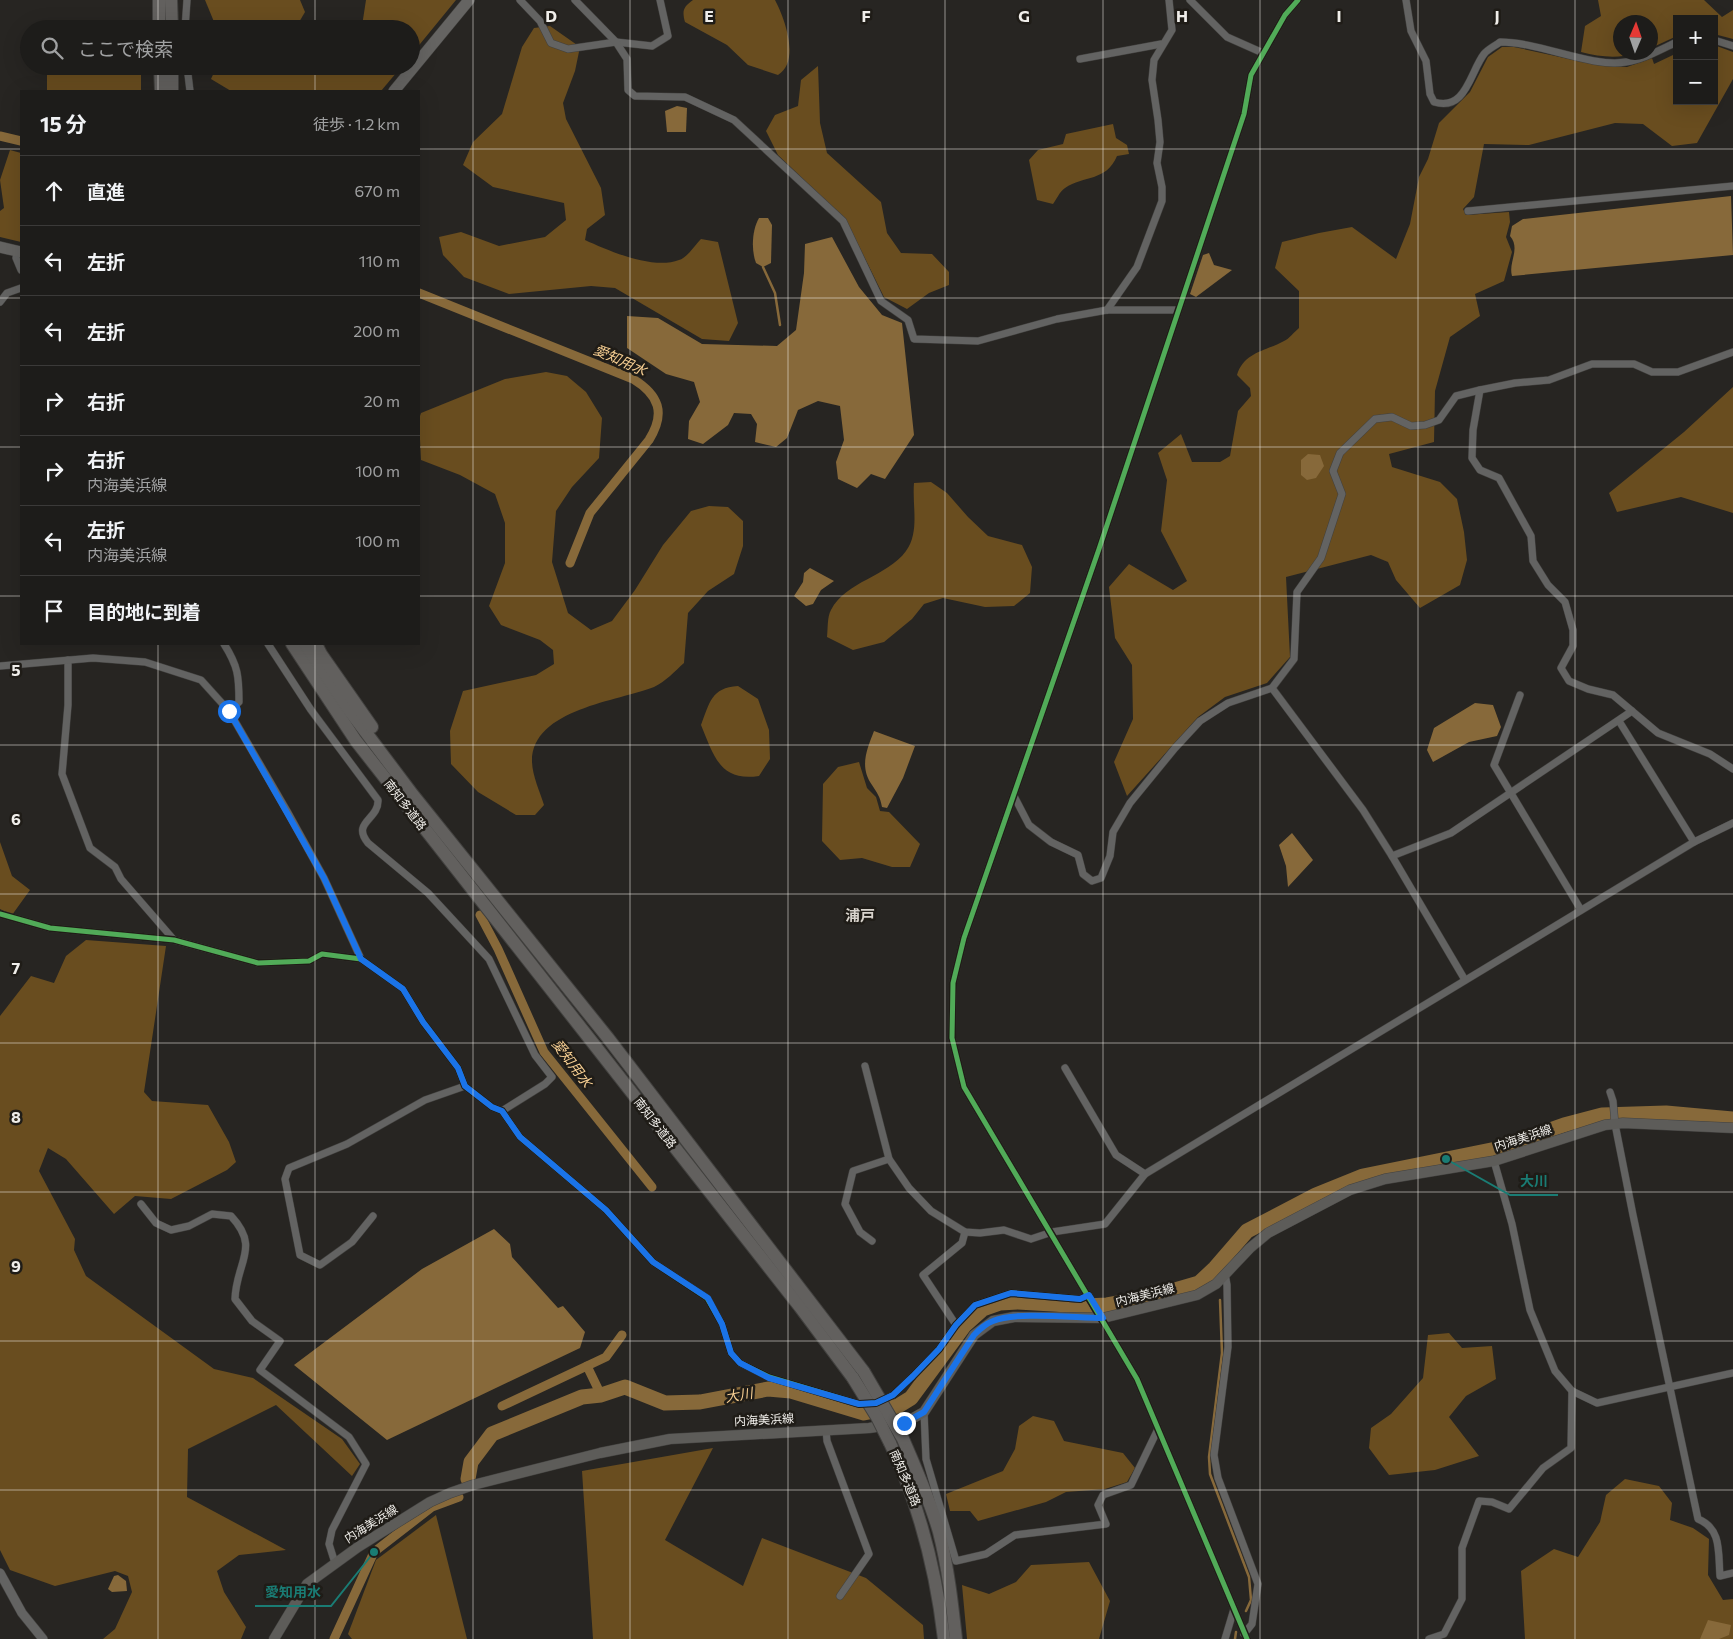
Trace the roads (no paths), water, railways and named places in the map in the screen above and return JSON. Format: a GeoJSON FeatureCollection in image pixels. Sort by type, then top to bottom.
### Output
{"type":"FeatureCollection","features":[{"type":"Feature","properties":{"kind":"highway"},"geometry":{"type":"LineString","coordinates":[[158,0],[159,20]]}},
{"type":"Feature","properties":{"kind":"highway"},"geometry":{"type":"LineString","coordinates":[[172,0],[172,20]]}},
{"type":"Feature","properties":{"kind":"highway"},"geometry":{"type":"LineString","coordinates":[[160,75],[161,90]]}},
{"type":"Feature","properties":{"kind":"highway"},"geometry":{"type":"LineString","coordinates":[[172,75],[172,90]]}},
{"type":"Feature","properties":{"kind":"highway","name":"南知多道路"},"geometry":{"type":"LineString","coordinates":[[293,645],[356,741],[794,1300],[859,1375],[916,1501],[934,1570],[944,1639]]}},
{"type":"Feature","properties":{"kind":"highway","name":"南知多道路"},"geometry":{"type":"LineString","coordinates":[[307,645],[349,710],[413,795],[608,1038],[859,1375],[903,1439],[928,1498],[939,1533],[956,1639]]}},
{"type":"Feature","properties":{"kind":"highway"},"geometry":{"type":"LineString","coordinates":[[316,645],[412,783],[413,795]]}},
{"type":"Feature","properties":{"kind":"main road"},"geometry":{"type":"LineString","coordinates":[[420,59],[469,0]]}},
{"type":"Feature","properties":{"kind":"main road"},"geometry":{"type":"LineString","coordinates":[[395,90],[407,75]]}},
{"type":"Feature","properties":{"kind":"main road"},"geometry":{"type":"LineString","coordinates":[[0,247],[19,252]]}},
{"type":"Feature","properties":{"kind":"main road","name":"内海美浜線"},"geometry":{"type":"LineString","coordinates":[[274,1639],[307,1584],[334,1563],[430,1502],[473,1485],[600,1453],[670,1439],[826,1430],[904,1423],[924,1412],[974,1335],[993,1321],[1014,1316],[1101,1315],[1197,1295],[1210,1289],[1250,1248],[1268,1233],[1350,1190],[1384,1179],[1494,1161],[1583,1131],[1615,1124],[1733,1128]]}},
{"type":"Feature","properties":{"kind":"street"},"geometry":{"type":"LineString","coordinates":[[186,20],[187,0]]}},
{"type":"Feature","properties":{"kind":"street"},"geometry":{"type":"LineString","coordinates":[[520,0],[540,22],[550,43],[568,49],[616,42],[652,46],[668,36],[660,0]]}},
{"type":"Feature","properties":{"kind":"street"},"geometry":{"type":"LineString","coordinates":[[575,0],[616,42],[627,59],[628,90],[635,96],[685,98],[734,120],[843,221],[881,301],[908,320],[914,339],[978,341],[1057,319],[1108,310],[1177,310]]}},
{"type":"Feature","properties":{"kind":"street"},"geometry":{"type":"LineString","coordinates":[[1108,310],[1137,267],[1162,201],[1162,187],[1157,163],[1160,142],[1152,80],[1154,60],[1161,44],[1172,30],[1169,0]]}},
{"type":"Feature","properties":{"kind":"street"},"geometry":{"type":"LineString","coordinates":[[1190,0],[1227,37],[1263,53]]}},
{"type":"Feature","properties":{"kind":"street"},"geometry":{"type":"LineString","coordinates":[[1245,1636],[1137,1379],[1052,1232],[964,1087],[952,1038],[953,983],[959,955],[1099,549],[1177,310],[1244,114],[1251,75],[1285,15],[1298,0]]}},
{"type":"Feature","properties":{"kind":"street"},"geometry":{"type":"LineString","coordinates":[[1406,0],[1411,30],[1426,61],[1430,94],[1434,102],[1442,104],[1454,100],[1466,90],[1484,54],[1500,42],[1536,46],[1600,61],[1626,62],[1673,44]]}},
{"type":"Feature","properties":{"kind":"street"},"geometry":{"type":"LineString","coordinates":[[1718,41],[1733,46]]}},
{"type":"Feature","properties":{"kind":"street"},"geometry":{"type":"LineString","coordinates":[[1080,59],[1161,44]]}},
{"type":"Feature","properties":{"kind":"street"},"geometry":{"type":"LineString","coordinates":[[188,75],[190,90]]}},
{"type":"Feature","properties":{"kind":"street"},"geometry":{"type":"LineString","coordinates":[[1468,210],[1733,186]]}},
{"type":"Feature","properties":{"kind":"street"},"geometry":{"type":"LineString","coordinates":[[19,252],[16,258],[20,268]]}},
{"type":"Feature","properties":{"kind":"street"},"geometry":{"type":"LineString","coordinates":[[0,302],[7,293],[20,288]]}},
{"type":"Feature","properties":{"kind":"street"},"geometry":{"type":"LineString","coordinates":[[1014,796],[1029,824],[1051,842],[1078,855],[1083,874],[1092,881],[1101,878],[1110,856],[1113,832],[1130,803],[1175,748],[1200,721],[1228,703],[1272,688],[1294,659],[1297,592],[1321,558],[1342,494],[1333,471],[1340,453],[1375,419],[1392,417],[1411,426],[1425,425],[1439,420],[1456,396],[1480,390],[1515,383],[1549,380],[1592,364],[1634,364],[1652,372],[1678,372],[1733,352]]}},
{"type":"Feature","properties":{"kind":"street"},"geometry":{"type":"LineString","coordinates":[[1480,390],[1473,430],[1472,458],[1480,470],[1499,478],[1530,536],[1533,560],[1548,585],[1565,602],[1573,630],[1573,646],[1561,668],[1569,681],[1588,689],[1613,695],[1658,733],[1710,754],[1733,769]]}},
{"type":"Feature","properties":{"kind":"street"},"geometry":{"type":"LineString","coordinates":[[225,645],[236,664],[239,678],[239,702],[229,711]]}},
{"type":"Feature","properties":{"kind":"street"},"geometry":{"type":"LineString","coordinates":[[269,645],[311,710],[378,800],[377,810],[363,828],[363,835],[366,840],[428,893],[489,959],[532,1048],[552,1077],[545,1084],[502,1111]]}},
{"type":"Feature","properties":{"kind":"street"},"geometry":{"type":"LineString","coordinates":[[0,666],[93,658],[145,662],[201,680],[229,711],[324,878],[361,959]]}},
{"type":"Feature","properties":{"kind":"street"},"geometry":{"type":"LineString","coordinates":[[68,660],[68,705],[62,774],[90,848],[116,867],[121,879],[174,940]]}},
{"type":"Feature","properties":{"kind":"street"},"geometry":{"type":"LineString","coordinates":[[1272,688],[1362,810],[1392,856],[1465,980]]}},
{"type":"Feature","properties":{"kind":"street"},"geometry":{"type":"LineString","coordinates":[[1520,695],[1494,765],[1581,910]]}},
{"type":"Feature","properties":{"kind":"street"},"geometry":{"type":"LineString","coordinates":[[1392,856],[1451,833],[1632,711]]}},
{"type":"Feature","properties":{"kind":"street"},"geometry":{"type":"LineString","coordinates":[[1619,721],[1694,842]]}},
{"type":"Feature","properties":{"kind":"street"},"geometry":{"type":"LineString","coordinates":[[866,1066],[889,1159],[909,1188],[931,1210],[965,1232],[980,1233],[1004,1230],[1031,1239],[1052,1232],[1105,1224],[1145,1174],[1694,842],[1733,823]]}},
{"type":"Feature","properties":{"kind":"street"},"geometry":{"type":"LineString","coordinates":[[0,914],[50,928],[174,940],[258,962],[309,960],[322,954],[361,959],[403,989],[423,1022],[458,1068],[465,1086],[492,1107],[502,1111],[520,1137],[606,1210],[653,1262],[708,1298],[722,1324],[731,1353],[740,1363],[769,1378],[859,1404],[876,1403],[893,1395],[913,1376],[939,1349],[956,1325],[975,1305],[1011,1293],[1080,1299],[1090,1298]]}},
{"type":"Feature","properties":{"kind":"street"},"geometry":{"type":"LineString","coordinates":[[1065,1068],[1116,1155],[1145,1174]]}},
{"type":"Feature","properties":{"kind":"street"},"geometry":{"type":"LineString","coordinates":[[373,1216],[352,1242],[320,1265],[300,1255],[285,1179],[290,1168],[347,1144],[425,1100],[465,1086]]}},
{"type":"Feature","properties":{"kind":"street"},"geometry":{"type":"LineString","coordinates":[[1610,1092],[1615,1124],[1698,1519],[1708,1524],[1716,1533],[1720,1576],[1733,1573]]}},
{"type":"Feature","properties":{"kind":"street"},"geometry":{"type":"LineString","coordinates":[[872,1241],[860,1232],[845,1204],[853,1171],[889,1159]]}},
{"type":"Feature","properties":{"kind":"street"},"geometry":{"type":"LineString","coordinates":[[1494,1161],[1512,1224],[1530,1310],[1555,1371],[1572,1390],[1597,1403],[1733,1373]]}},
{"type":"Feature","properties":{"kind":"street"},"geometry":{"type":"LineString","coordinates":[[141,1204],[156,1223],[172,1230],[189,1226],[212,1214],[231,1216],[241,1227],[247,1250],[235,1281],[235,1299],[252,1321],[280,1341],[260,1370],[349,1437],[366,1464],[332,1530],[329,1544],[334,1563]]}},
{"type":"Feature","properties":{"kind":"street"},"geometry":{"type":"LineString","coordinates":[[956,1325],[923,1275],[962,1242],[965,1232]]}},
{"type":"Feature","properties":{"kind":"street"},"geometry":{"type":"LineString","coordinates":[[1225,1274],[1227,1285],[1228,1348],[1214,1455],[1218,1478],[1258,1584],[1252,1624],[1245,1636]]}},
{"type":"Feature","properties":{"kind":"street"},"geometry":{"type":"LineString","coordinates":[[1429,1639],[1444,1634],[1462,1599],[1462,1548],[1479,1501],[1492,1502],[1510,1508],[1543,1468],[1572,1448],[1572,1390]]}},
{"type":"Feature","properties":{"kind":"street"},"geometry":{"type":"LineString","coordinates":[[924,1412],[926,1459],[956,1561],[986,1554],[1015,1535],[1106,1524],[1098,1505],[1103,1495],[1131,1485],[1158,1428]]}},
{"type":"Feature","properties":{"kind":"street"},"geometry":{"type":"LineString","coordinates":[[826,1430],[827,1441],[869,1554],[840,1596]]}},
{"type":"Feature","properties":{"kind":"street"},"geometry":{"type":"LineString","coordinates":[[0,1573],[22,1613],[43,1639]]}},
{"type":"Feature","properties":{"kind":"street"},"geometry":{"type":"LineString","coordinates":[[1225,1639],[1234,1609]]}},
{"type":"Feature","properties":{"kind":"waterway","name":"愛知用水"},"geometry":{"type":"LineString","coordinates":[[0,136],[20,141]]}},
{"type":"Feature","properties":{"kind":"waterway"},"geometry":{"type":"LineString","coordinates":[[763,267],[775,293],[780,325]]}},
{"type":"Feature","properties":{"kind":"waterway","name":"愛知用水"},"geometry":{"type":"LineString","coordinates":[[420,293],[633,379],[649,391],[654,398],[658,413],[657,421],[649,440],[590,513],[570,563]]}},
{"type":"Feature","properties":{"kind":"waterway","name":"愛知用水"},"geometry":{"type":"LineString","coordinates":[[480,915],[498,949],[544,1052],[652,1187]]}},
{"type":"Feature","properties":{"kind":"waterway","name":"大川"},"geometry":{"type":"LineString","coordinates":[[468,1479],[471,1462],[492,1434],[582,1397],[601,1395],[625,1387],[665,1403],[700,1402],[768,1389],[791,1391],[864,1413],[898,1406],[911,1398],[964,1326],[983,1309],[1000,1303],[1018,1302],[1086,1306],[1107,1305],[1151,1297],[1199,1283],[1215,1268],[1247,1231],[1316,1195],[1363,1176],[1496,1149],[1564,1125],[1602,1115],[1666,1113],[1733,1119]]}},
{"type":"Feature","properties":{"kind":"waterway"},"geometry":{"type":"LineString","coordinates":[[1220,1300],[1222,1353],[1209,1457],[1210,1474],[1249,1577],[1251,1600],[1246,1611]]}},
{"type":"Feature","properties":{"kind":"waterway","name":"愛知用水"},"geometry":{"type":"LineString","coordinates":[[502,1406],[606,1357],[622,1335]]}},
{"type":"Feature","properties":{"kind":"waterway","name":"愛知用水"},"geometry":{"type":"LineString","coordinates":[[587,1366],[601,1395]]}},
{"type":"Feature","properties":{"kind":"waterway","name":"愛知用水"},"geometry":{"type":"LineString","coordinates":[[334,1639],[374,1552],[432,1507],[459,1497]]}},
{"type":"Feature","properties":{"kind":"waterway"},"geometry":{"type":"LineString","coordinates":[[1235,1639],[1236,1632]]}},
{"type":"Feature","properties":{"kind":"place","name":"大川"},"geometry":{"type":"Point","coordinates":[1446,1159]}},
{"type":"Feature","properties":{"kind":"place","name":"愛知用水"},"geometry":{"type":"Point","coordinates":[374,1552]}},
{"type":"Feature","properties":{"kind":"district","name":"浦戸"},"geometry":{"type":"Point","coordinates":[860,916]}}]}
